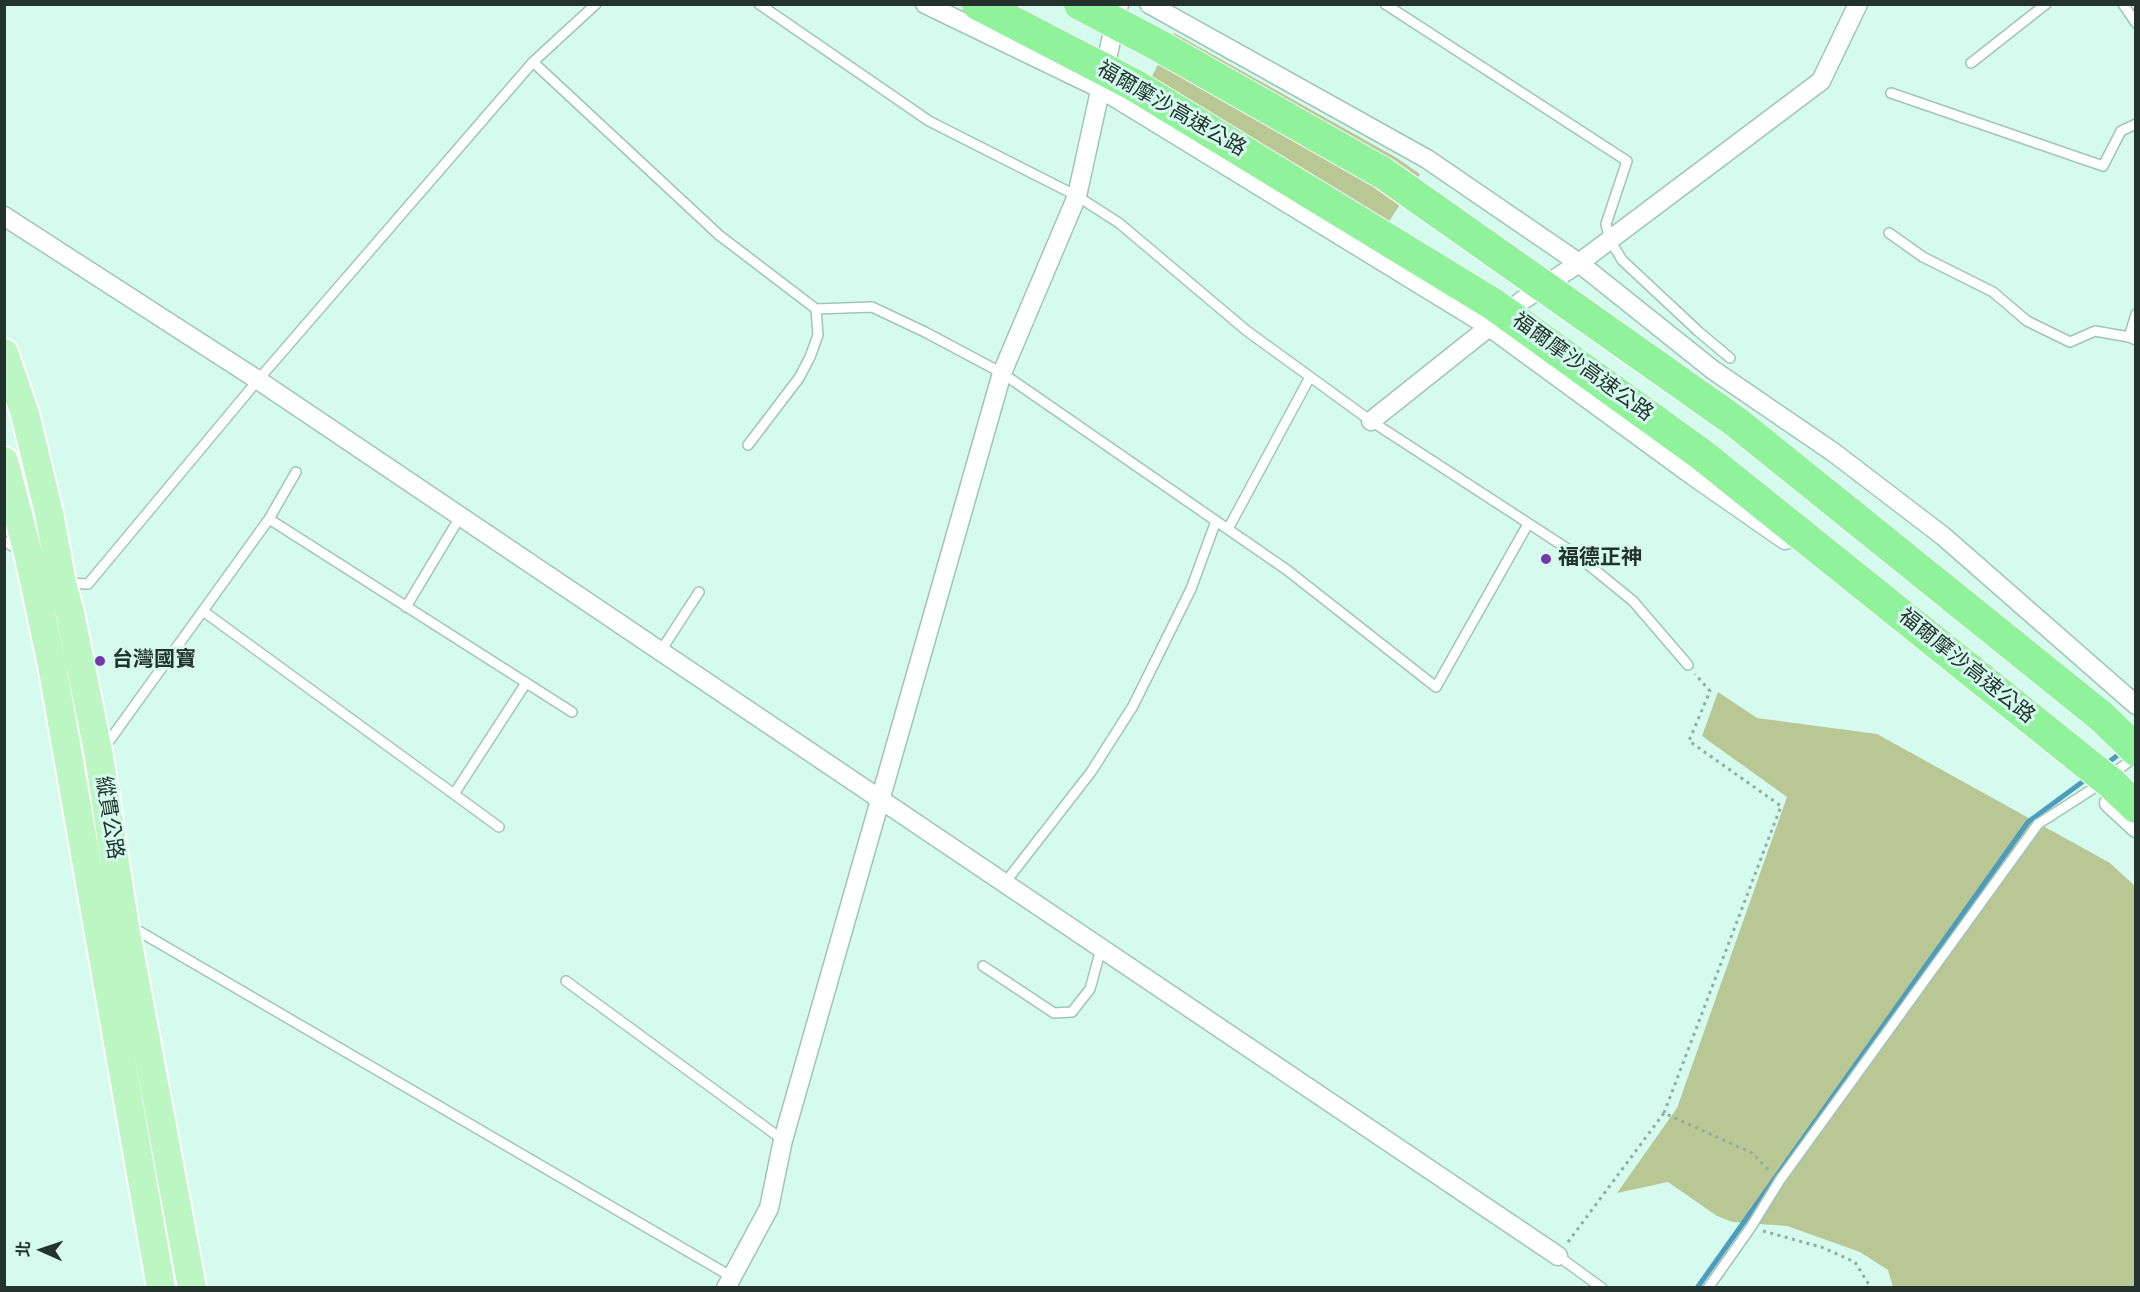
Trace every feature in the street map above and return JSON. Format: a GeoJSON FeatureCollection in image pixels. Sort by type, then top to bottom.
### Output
{"type":"FeatureCollection","features":[{"type":"Feature","properties":{"kind":"highway","name":"福爾摩沙高速公路"},"geometry":{"type":"LineString","coordinates":[[978,4],[1134,85],[1493,304],[1701,454],[2111,783],[2136,807]]}},
{"type":"Feature","properties":{"kind":"highway","name":"福爾摩沙高速公路"},"geometry":{"type":"LineString","coordinates":[[1080,4],[1156,44],[1383,173],[1736,422],[2102,717],[2136,750]]}},
{"type":"Feature","properties":{"kind":"main road","name":"縱貫公路"},"geometry":{"type":"LineString","coordinates":[[4,353],[25,414],[49,513],[44,568],[52,665],[75,778],[161,1287]]}},
{"type":"Feature","properties":{"kind":"main road","name":"縱貫公路"},"geometry":{"type":"LineString","coordinates":[[4,461],[44,568],[70,613],[124,922],[192,1287]]}},
{"type":"Feature","properties":{"kind":"street"},"geometry":{"type":"LineString","coordinates":[[925,4],[1101,89],[1488,326],[1693,476],[1829,570],[2067,765],[2136,828]]}},
{"type":"Feature","properties":{"kind":"street"},"geometry":{"type":"LineString","coordinates":[[729,1282],[769,1208],[783,1140],[1002,374],[1077,196],[1119,4]]}},
{"type":"Feature","properties":{"kind":"street"},"geometry":{"type":"LineString","coordinates":[[1149,4],[1427,159],[1579,263],[1713,370],[1833,452],[1943,536],[2134,704]]}},
{"type":"Feature","properties":{"kind":"street"},"geometry":{"type":"LineString","coordinates":[[1371,421],[1488,326],[1579,263],[1821,81],[1858,4]]}},
{"type":"Feature","properties":{"kind":"street"},"geometry":{"type":"LineString","coordinates":[[4,216],[258,380],[1558,1256]]}},
{"type":"Feature","properties":{"kind":"lane"},"geometry":{"type":"LineString","coordinates":[[4,541],[44,568],[88,584],[258,380],[533,62],[596,4]]}},
{"type":"Feature","properties":{"kind":"lane"},"geometry":{"type":"LineString","coordinates":[[759,4],[930,121],[1077,196],[1119,223],[1247,331],[1310,377],[1371,421],[1574,553],[1633,601],[1688,665]]}},
{"type":"Feature","properties":{"kind":"lane"},"geometry":{"type":"LineString","coordinates":[[1385,4],[1627,161],[1606,224],[1610,240],[1622,260],[1730,358]]}},
{"type":"Feature","properties":{"kind":"lane"},"geometry":{"type":"LineString","coordinates":[[1971,63],[2046,4]]}},
{"type":"Feature","properties":{"kind":"lane"},"geometry":{"type":"LineString","coordinates":[[2123,4],[2136,23]]}},
{"type":"Feature","properties":{"kind":"lane"},"geometry":{"type":"LineString","coordinates":[[533,62],[719,236],[816,309],[872,307],[926,332],[1002,374],[1287,570],[1436,687],[1528,524]]}},
{"type":"Feature","properties":{"kind":"lane"},"geometry":{"type":"LineString","coordinates":[[1891,93],[2103,166],[2121,130],[2136,124]]}},
{"type":"Feature","properties":{"kind":"lane"},"geometry":{"type":"LineString","coordinates":[[1889,232],[1923,257],[1993,292],[2027,321],[2070,342],[2095,331],[2132,339],[2136,314]]}},
{"type":"Feature","properties":{"kind":"lane"},"geometry":{"type":"LineString","coordinates":[[748,445],[805,367],[818,335],[816,309]]}},
{"type":"Feature","properties":{"kind":"lane"},"geometry":{"type":"LineString","coordinates":[[1228,529],[1310,377]]}},
{"type":"Feature","properties":{"kind":"lane"},"geometry":{"type":"LineString","coordinates":[[95,759],[269,519],[296,472]]}},
{"type":"Feature","properties":{"kind":"lane"},"geometry":{"type":"LineString","coordinates":[[406,607],[460,517]]}},
{"type":"Feature","properties":{"kind":"lane"},"geometry":{"type":"LineString","coordinates":[[269,519],[572,712]]}},
{"type":"Feature","properties":{"kind":"lane"},"geometry":{"type":"LineString","coordinates":[[1004,884],[1091,772],[1133,706],[1191,589],[1216,521]]}},
{"type":"Feature","properties":{"kind":"lane"},"geometry":{"type":"LineString","coordinates":[[660,652],[699,592]]}},
{"type":"Feature","properties":{"kind":"lane"},"geometry":{"type":"LineString","coordinates":[[203,610],[499,826]]}},
{"type":"Feature","properties":{"kind":"lane"},"geometry":{"type":"LineString","coordinates":[[454,794],[526,683]]}},
{"type":"Feature","properties":{"kind":"lane"},"geometry":{"type":"LineString","coordinates":[[1708,1287],[1751,1227],[1780,1180],[2037,824],[2094,788],[2136,756]]}},
{"type":"Feature","properties":{"kind":"lane"},"geometry":{"type":"LineString","coordinates":[[124,922],[729,1282]]}},
{"type":"Feature","properties":{"kind":"lane"},"geometry":{"type":"LineString","coordinates":[[983,966],[1054,1012],[1072,1012],[1090,989],[1101,949]]}},
{"type":"Feature","properties":{"kind":"lane"},"geometry":{"type":"LineString","coordinates":[[566,981],[783,1140]]}},
{"type":"Feature","properties":{"kind":"lane"},"geometry":{"type":"LineString","coordinates":[[1558,1256],[1602,1287]]}},
{"type":"Feature","properties":{"kind":"path"},"geometry":{"type":"LineString","coordinates":[[1558,1256],[1664,1113],[1781,806],[1689,741],[1710,691],[1688,665]]}},
{"type":"Feature","properties":{"kind":"path"},"geometry":{"type":"LineString","coordinates":[[1664,1113],[1752,1153],[1770,1170]]}},
{"type":"Feature","properties":{"kind":"path"},"geometry":{"type":"LineString","coordinates":[[1751,1227],[1821,1247],[1855,1262],[1871,1287]]}},
{"type":"Feature","properties":{"kind":"green space"},"geometry":{"type":"Polygon","coordinates":[[[1174,33],[1397,158],[1420,174],[1373,246],[1139,102],[1174,33]]]}},
{"type":"Feature","properties":{"kind":"green space"},"geometry":{"type":"Polygon","coordinates":[[[1718,692],[1757,718],[1877,734],[2110,863],[2135,886],[2135,1287],[1893,1287],[1888,1270],[1860,1252],[1787,1226],[1733,1222],[1717,1216],[1668,1182],[1617,1193],[1677,1108],[1787,797],[1702,736],[1718,692]]]}},
{"type":"Feature","properties":{"kind":"waterway"},"geometry":{"type":"LineString","coordinates":[[2106,764],[2122,752]]}},
{"type":"Feature","properties":{"kind":"waterway"},"geometry":{"type":"LineString","coordinates":[[1697,1288],[2028,822],[2089,777]]}},
{"type":"Feature","properties":{"kind":"place","name":"福德正神"},"geometry":{"type":"Point","coordinates":[1546,559]}},
{"type":"Feature","properties":{"kind":"place","name":"台灣國寶"},"geometry":{"type":"Point","coordinates":[100,661]}}]}
